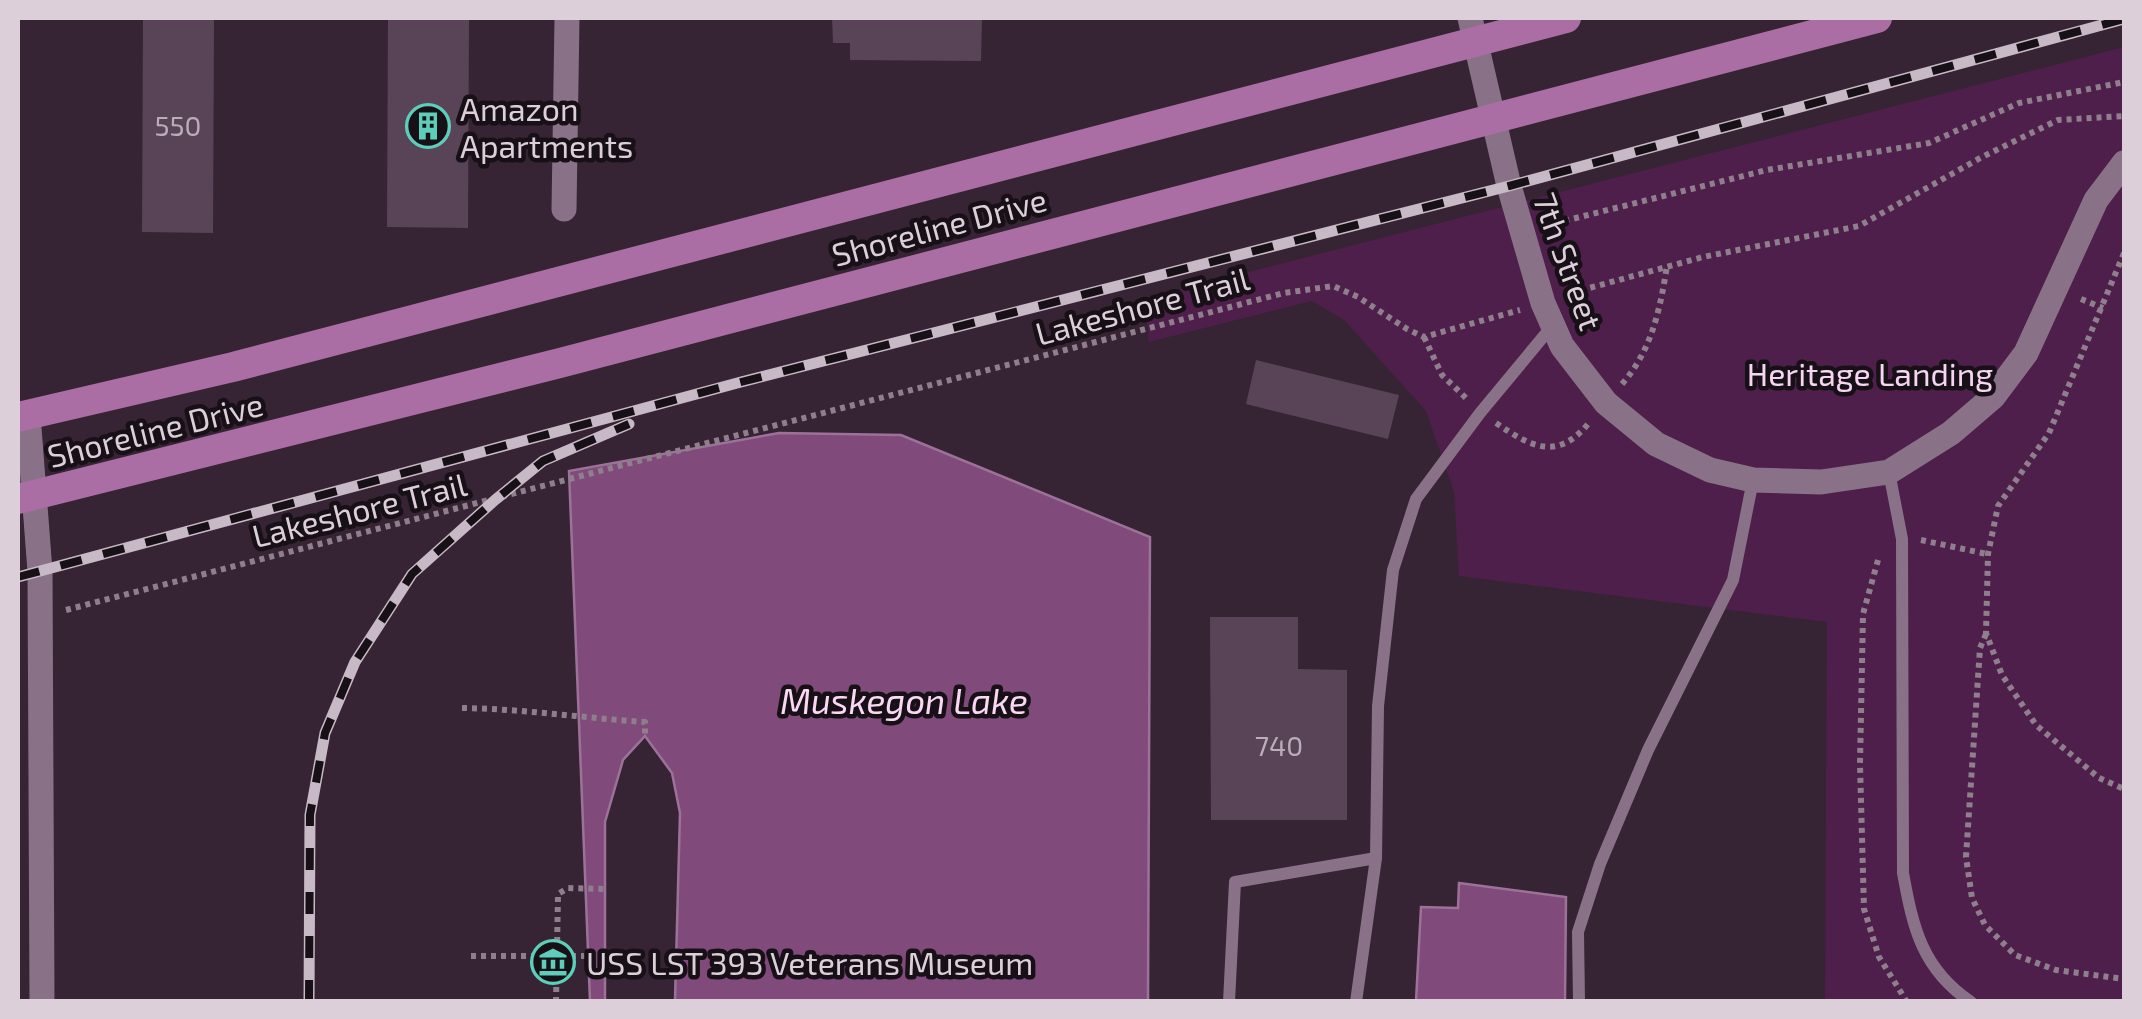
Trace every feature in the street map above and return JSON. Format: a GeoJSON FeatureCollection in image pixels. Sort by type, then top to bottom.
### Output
{"type":"FeatureCollection","features":[{"type":"Feature","properties":{"kind":"highway","name":"Shoreline Drive"},"geometry":{"type":"LineString","coordinates":[[23,416],[234,367],[1011,160],[1473,30],[1566,18]]}},
{"type":"Feature","properties":{"kind":"highway","name":"Shoreline Drive"},"geometry":{"type":"LineString","coordinates":[[26,497],[560,363],[1878,18]]}},
{"type":"Feature","properties":{"kind":"street"},"geometry":{"type":"LineString","coordinates":[[564,210],[567,18]]}},
{"type":"Feature","properties":{"kind":"street","name":"7th Street"},"geometry":{"type":"LineString","coordinates":[[1473,30],[1508,186],[1548,314],[1562,346],[1606,404],[1656,444],[1710,470],[1752,480],[1821,482],[1889,472],[1951,433],[1993,397],[2026,353],[2096,200],[2124,163]]}},
{"type":"Feature","properties":{"kind":"street"},"geometry":{"type":"LineString","coordinates":[[23,416],[26,497],[40,571],[42,1002]]}},
{"type":"Feature","properties":{"kind":"lane"},"geometry":{"type":"LineString","coordinates":[[1356,1002],[1376,858],[1378,706],[1392,570],[1416,500],[1548,314]]}},
{"type":"Feature","properties":{"kind":"lane"},"geometry":{"type":"LineString","coordinates":[[1889,472],[1902,539],[1903,873],[1912,923],[1927,958],[1951,988],[1971,1002]]}},
{"type":"Feature","properties":{"kind":"lane"},"geometry":{"type":"LineString","coordinates":[[1579,1002],[1578,932],[1600,864],[1648,750],[1733,580],[1752,480]]}},
{"type":"Feature","properties":{"kind":"lane"},"geometry":{"type":"LineString","coordinates":[[1230,1002],[1235,882],[1376,858]]}},
{"type":"Feature","properties":{"kind":"path"},"geometry":{"type":"LineString","coordinates":[[1556,242],[1552,224],[1767,170],[1929,143],[2019,103],[2124,82]]}},
{"type":"Feature","properties":{"kind":"path","name":"Lakeshore Trail"},"geometry":{"type":"LineString","coordinates":[[74,608],[1313,288],[1333,286],[1358,297],[1424,337],[1548,314],[1571,294],[1702,257],[1859,226],[1982,157],[2058,120],[2124,116]]}},
{"type":"Feature","properties":{"kind":"path"},"geometry":{"type":"LineString","coordinates":[[2124,253],[2049,433],[1998,506],[1988,554],[1986,633],[1980,648],[1966,857],[1972,898],[1985,925],[2015,955],[2056,970],[2124,980]]}},
{"type":"Feature","properties":{"kind":"path"},"geometry":{"type":"LineString","coordinates":[[1565,276],[1571,294]]}},
{"type":"Feature","properties":{"kind":"path"},"geometry":{"type":"LineString","coordinates":[[1986,633],[2002,675],[2036,726],[2099,778],[2124,788]]}},
{"type":"Feature","properties":{"kind":"path"},"geometry":{"type":"LineString","coordinates":[[462,708],[645,722],[645,735]]}},
{"type":"Feature","properties":{"kind":"path"},"geometry":{"type":"LineString","coordinates":[[556,1002],[562,954],[558,894],[568,888],[605,889]]}},
{"type":"Feature","properties":{"kind":"path"},"geometry":{"type":"LineString","coordinates":[[471,956],[605,956]]}},
{"type":"Feature","properties":{"kind":"green space","name":"Heritage Landing"},"geometry":{"type":"Polygon","coordinates":[[[2124,47],[2124,1001],[1825,1001],[1827,622],[1459,576],[1454,492],[1426,411],[1344,320],[1312,301],[1149,342],[1144,299],[2124,47]]]}},
{"type":"Feature","properties":{"kind":"water","name":"Muskegon Lake"},"geometry":{"type":"Polygon","coordinates":[[[779,433],[901,435],[1150,537],[1148,1001],[675,1001],[680,813],[672,773],[645,736],[623,760],[605,822],[605,1001],[590,1001],[569,471],[779,433]]]}},
{"type":"Feature","properties":{"kind":"water"},"geometry":{"type":"Polygon","coordinates":[[[1459,883],[1566,897],[1565,1001],[1416,1001],[1421,907],[1458,908],[1459,883]]]}},
{"type":"Feature","properties":{"kind":"building"},"geometry":{"type":"Polygon","coordinates":[[[143,18],[214,18],[213,233],[142,232],[143,18]]]}},
{"type":"Feature","properties":{"kind":"building","name":"Amazon Apartments"},"geometry":{"type":"Polygon","coordinates":[[[388,18],[469,18],[468,228],[387,227],[388,18]]]}},
{"type":"Feature","properties":{"kind":"building"},"geometry":{"type":"Polygon","coordinates":[[[832,18],[982,18],[981,61],[850,60],[850,43],[833,43],[832,18]]]}},
{"type":"Feature","properties":{"kind":"building"},"geometry":{"type":"Polygon","coordinates":[[[1256,360],[1399,395],[1388,439],[1246,404],[1256,360]]]}},
{"type":"Feature","properties":{"kind":"building"},"geometry":{"type":"Polygon","coordinates":[[[1210,617],[1298,617],[1298,669],[1347,670],[1347,820],[1211,820],[1210,617]]]}},
{"type":"Feature","properties":{"kind":"railway"},"geometry":{"type":"LineString","coordinates":[[18,577],[741,382],[1509,186],[2124,19]]}},
{"type":"Feature","properties":{"kind":"railway"},"geometry":{"type":"LineString","coordinates":[[309,1002],[310,815],[325,733],[355,662],[412,574],[495,500],[543,461],[629,424]]}},
{"type":"Feature","properties":{"kind":"place","name":"Amazon Apartments"},"geometry":{"type":"Point","coordinates":[428,126]}},
{"type":"Feature","properties":{"kind":"place","name":"USS LST 393 Veterans Museum"},"geometry":{"type":"Point","coordinates":[553,962]}}]}
